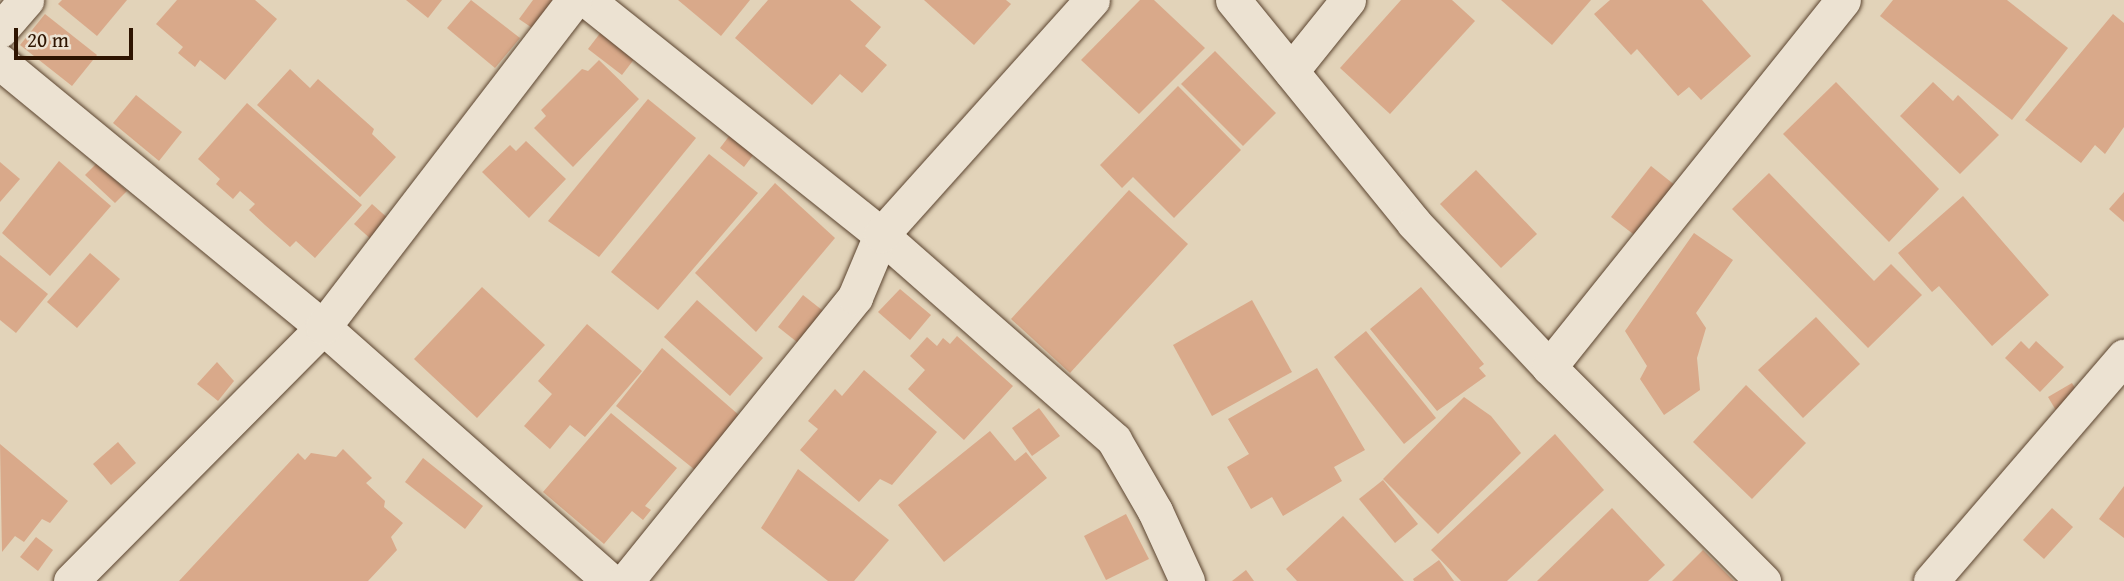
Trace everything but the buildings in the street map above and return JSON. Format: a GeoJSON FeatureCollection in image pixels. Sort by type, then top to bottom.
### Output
{"type":"FeatureCollection","features":[{"type":"Feature","properties":{"kind":"street"},"geometry":{"type":"LineString","coordinates":[[0,30],[26,0]]}},
{"type":"Feature","properties":{"kind":"street"},"geometry":{"type":"LineString","coordinates":[[71,581],[323,327],[574,0]]}},
{"type":"Feature","properties":{"kind":"street"},"geometry":{"type":"LineString","coordinates":[[587,0],[881,235],[1114,440],[1155,511],[1187,581]]}},
{"type":"Feature","properties":{"kind":"street"},"geometry":{"type":"LineString","coordinates":[[626,581],[855,297],[881,235],[1091,0]]}},
{"type":"Feature","properties":{"kind":"street"},"geometry":{"type":"LineString","coordinates":[[1234,0],[1414,223],[1549,367],[1763,581]]}},
{"type":"Feature","properties":{"kind":"street"},"geometry":{"type":"LineString","coordinates":[[1291,71],[1348,0]]}},
{"type":"Feature","properties":{"kind":"street"},"geometry":{"type":"LineString","coordinates":[[1549,367],[1843,0]]}},
{"type":"Feature","properties":{"kind":"street"},"geometry":{"type":"LineString","coordinates":[[0,62],[323,327],[610,581]]}},
{"type":"Feature","properties":{"kind":"street"},"geometry":{"type":"LineString","coordinates":[[1938,579],[2124,357]]}}]}
